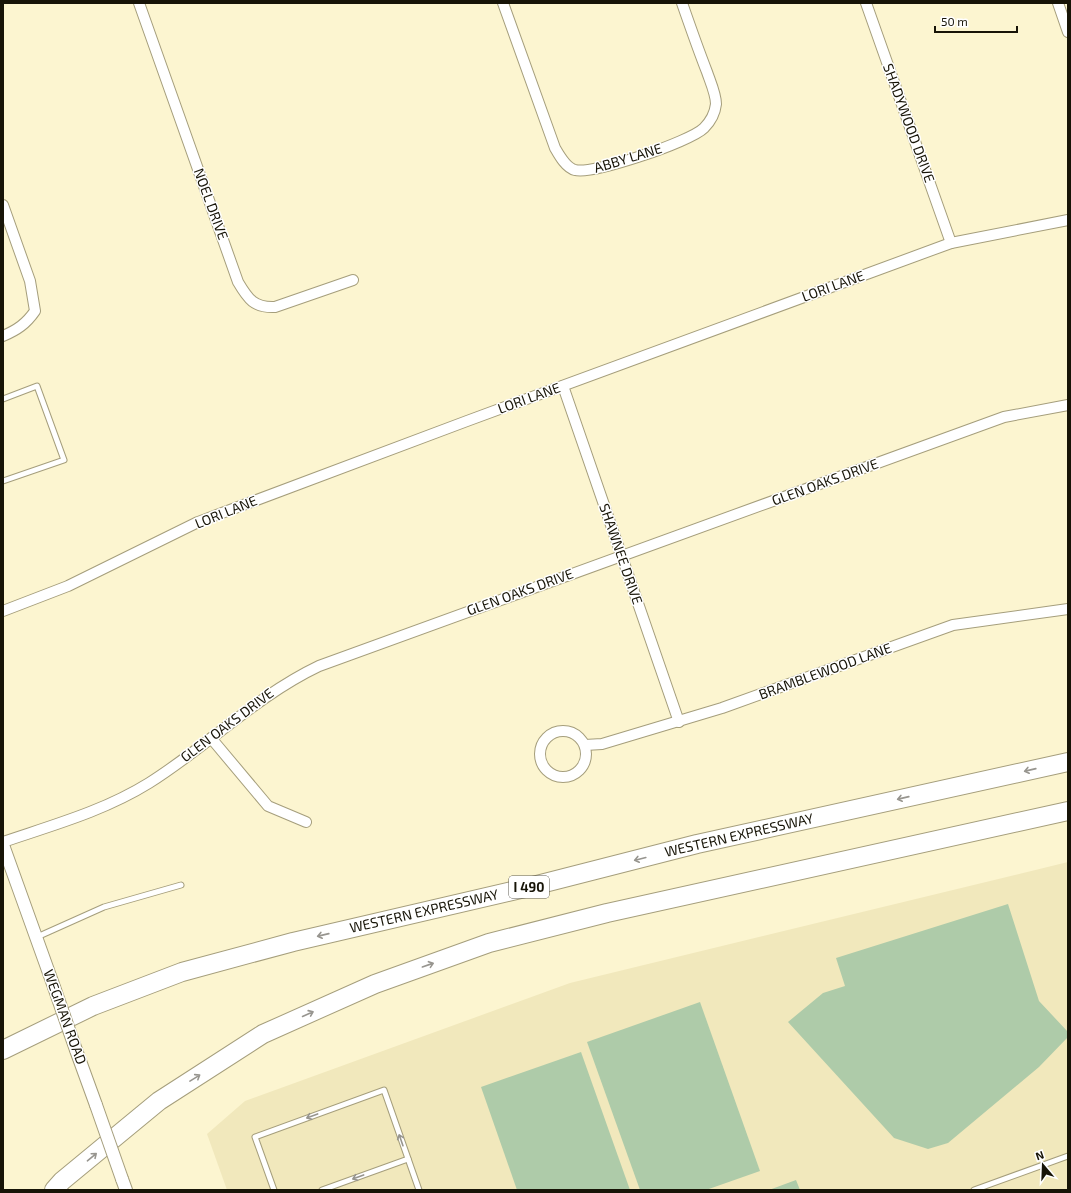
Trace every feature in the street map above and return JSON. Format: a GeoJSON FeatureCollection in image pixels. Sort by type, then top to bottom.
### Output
{"type":"FeatureCollection","features":[{"type":"Feature","properties":{"kind":"highway","name":"WESTERN EXPRESSWAY"},"geometry":{"type":"LineString","coordinates":[[3,1050],[93,1006],[175,975],[293,942],[525,888],[697,844],[1068,762]]}},
{"type":"Feature","properties":{"kind":"highway"},"geometry":{"type":"LineString","coordinates":[[55,1187],[159,1101],[256,1039],[375,984],[489,943],[607,913],[1068,811]]}},
{"type":"Feature","properties":{"kind":"street","name":"NOEL DRIVE"},"geometry":{"type":"LineString","coordinates":[[139,3],[238,282],[247,297],[256,305],[275,307],[353,280]]}},
{"type":"Feature","properties":{"kind":"street","name":"ABBY LANE"},"geometry":{"type":"LineString","coordinates":[[503,3],[555,148],[562,160],[573,170],[585,172],[680,142],[704,128],[713,116],[716,104],[712,88],[682,3]]}},
{"type":"Feature","properties":{"kind":"street","name":"SHADYWOOD DRIVE"},"geometry":{"type":"LineString","coordinates":[[866,3],[951,243]]}},
{"type":"Feature","properties":{"kind":"street"},"geometry":{"type":"LineString","coordinates":[[1058,3],[1068,32]]}},
{"type":"Feature","properties":{"kind":"street"},"geometry":{"type":"LineString","coordinates":[[3,205],[30,281],[35,311],[28,321],[18,330],[3,336]]}},
{"type":"Feature","properties":{"kind":"street","name":"LORI LANE"},"geometry":{"type":"LineString","coordinates":[[3,611],[68,586],[198,522],[237,506],[951,243],[1068,220]]}},
{"type":"Feature","properties":{"kind":"street","name":"SHAWNEE DRIVE"},"geometry":{"type":"LineString","coordinates":[[563,386],[679,722]]}},
{"type":"Feature","properties":{"kind":"street","name":"GLEN OAKS DRIVE"},"geometry":{"type":"LineString","coordinates":[[3,844],[99,809],[127,796],[151,782],[276,689],[319,666],[1004,417],[1068,405]]}},
{"type":"Feature","properties":{"kind":"street","name":"BRAMBLEWOOD LANE"},"geometry":{"type":"LineString","coordinates":[[585,745],[602,744],[679,722],[953,625],[1068,609]]}},
{"type":"Feature","properties":{"kind":"street"},"geometry":{"type":"LineString","coordinates":[[568,731],[581,738],[585,745],[587,757],[584,765],[578,773],[571,776],[562,778],[554,776],[543,766],[540,759],[541,749],[544,742],[553,733],[568,731]]}},
{"type":"Feature","properties":{"kind":"street"},"geometry":{"type":"LineString","coordinates":[[211,738],[268,806],[306,822]]}},
{"type":"Feature","properties":{"kind":"street","name":"WEGMAN ROAD"},"geometry":{"type":"LineString","coordinates":[[3,844],[124,1185]]}},
{"type":"Feature","properties":{"kind":"lane"},"geometry":{"type":"LineString","coordinates":[[3,399],[37,386],[64,460],[3,481]]}},
{"type":"Feature","properties":{"kind":"lane"},"geometry":{"type":"LineString","coordinates":[[36,937],[104,907],[181,885]]}},
{"type":"Feature","properties":{"kind":"lane"},"geometry":{"type":"LineString","coordinates":[[274,1190],[255,1137],[384,1090],[419,1190]]}},
{"type":"Feature","properties":{"kind":"lane"},"geometry":{"type":"LineString","coordinates":[[974,1190],[1068,1156]]}},
{"type":"Feature","properties":{"kind":"lane"},"geometry":{"type":"LineString","coordinates":[[322,1190],[408,1159]]}},
{"type":"Feature","properties":{"kind":"shaded area"},"geometry":{"type":"Polygon","coordinates":[[[1068,862],[1068,1190],[227,1190],[207,1134],[245,1101],[570,983],[1068,862]]]}},
{"type":"Feature","properties":{"kind":"green space"},"geometry":{"type":"Polygon","coordinates":[[[1008,904],[1039,1001],[1068,1032],[1068,1037],[1039,1067],[948,1143],[928,1149],[894,1138],[788,1022],[823,993],[845,986],[836,958],[1008,904]]]}},
{"type":"Feature","properties":{"kind":"green space"},"geometry":{"type":"Polygon","coordinates":[[[700,1002],[760,1171],[706,1190],[640,1190],[587,1042],[700,1002]]]}},
{"type":"Feature","properties":{"kind":"green space"},"geometry":{"type":"Polygon","coordinates":[[[581,1052],[630,1190],[517,1190],[481,1087],[581,1052]]]}},
{"type":"Feature","properties":{"kind":"green space"},"geometry":{"type":"Polygon","coordinates":[[[796,1180],[800,1190],[769,1190],[796,1180]]]}}]}
